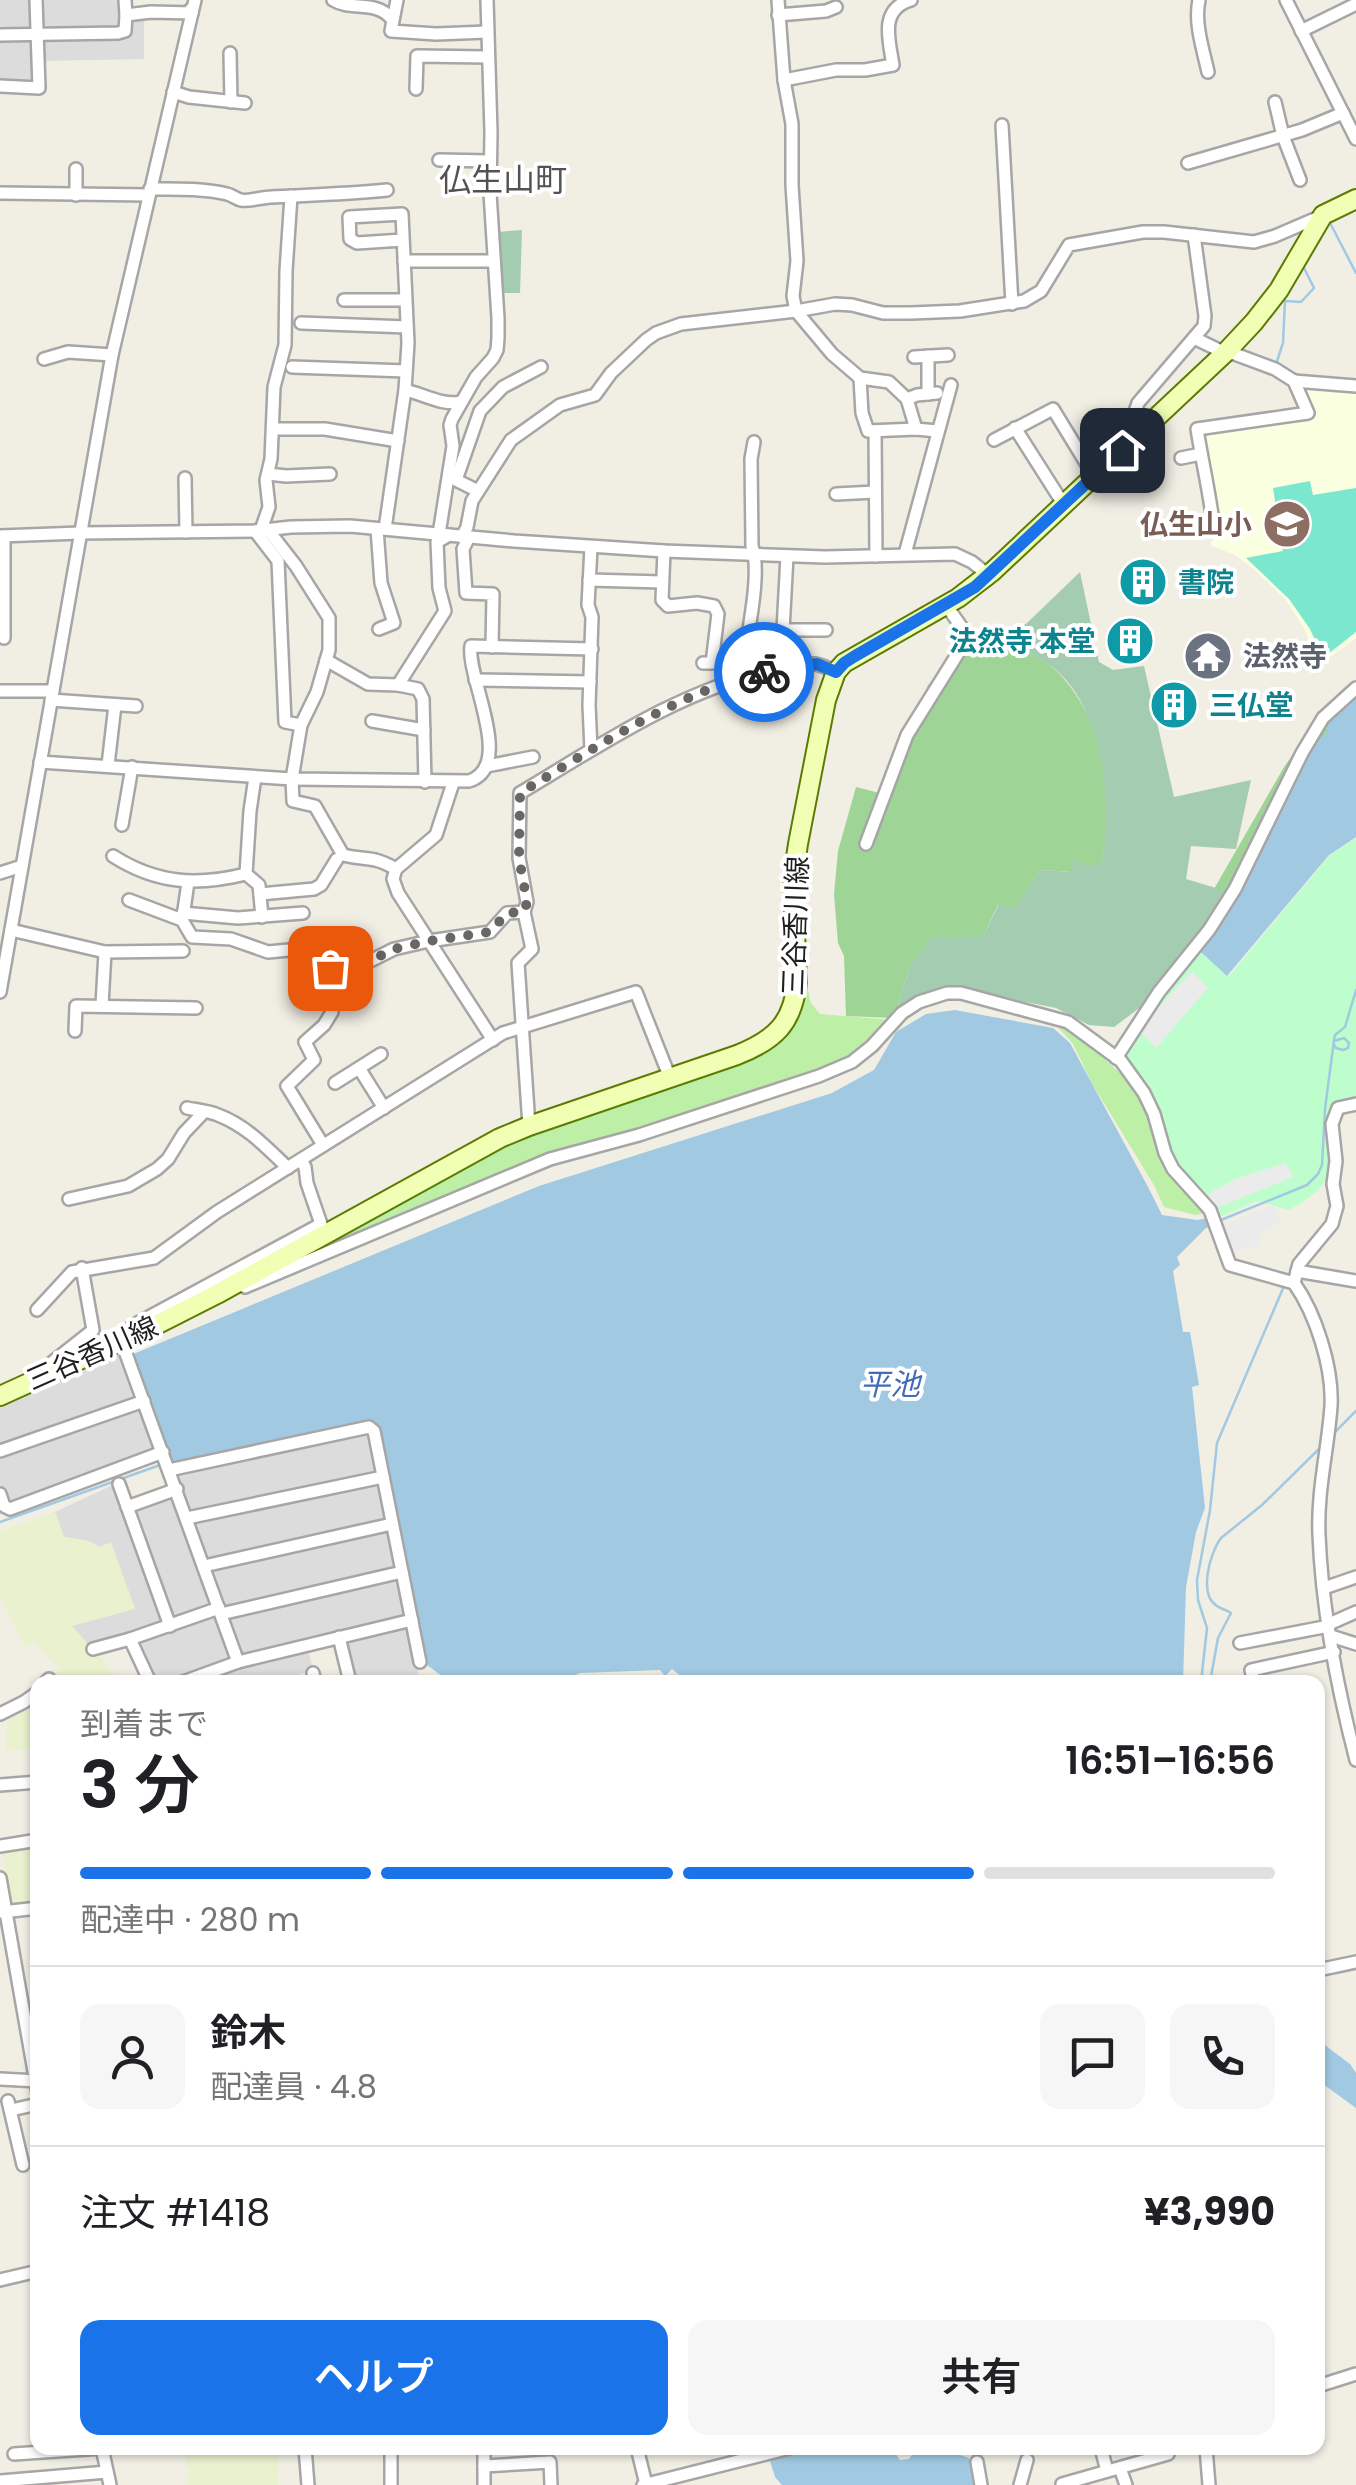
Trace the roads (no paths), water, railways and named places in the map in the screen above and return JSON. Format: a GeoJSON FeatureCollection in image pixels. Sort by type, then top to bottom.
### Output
{"type":"FeatureCollection","features":[{"type":"Feature","properties":{"kind":"main road"},"geometry":{"type":"LineString","coordinates":[[836,672],[855,656],[988,578],[1225,353],[1279,290],[1323,215],[1356,199]]}},
{"type":"Feature","properties":{"kind":"main road","name":"三谷香川線"},"geometry":{"type":"LineString","coordinates":[[0,1396],[217,1294],[482,1148],[530,1126],[754,1048],[769,1039],[789,1017],[796,999],[793,878],[826,700],[836,672]]}},
{"type":"Feature","properties":{"kind":"street"},"geometry":{"type":"LineString","coordinates":[[0,86],[39,88],[36,0]]}},
{"type":"Feature","properties":{"kind":"street"},"geometry":{"type":"LineString","coordinates":[[0,35],[118,33],[126,27],[125,0]]}},
{"type":"Feature","properties":{"kind":"street"},"geometry":{"type":"LineString","coordinates":[[332,0],[340,5],[360,3],[385,10],[392,18]]}},
{"type":"Feature","properties":{"kind":"street"},"geometry":{"type":"LineString","coordinates":[[397,0],[391,31],[487,32]]}},
{"type":"Feature","properties":{"kind":"street"},"geometry":{"type":"LineString","coordinates":[[487,0],[497,350],[460,402],[450,425],[455,536],[463,548],[466,593],[492,594],[492,647]]}},
{"type":"Feature","properties":{"kind":"street"},"geometry":{"type":"LineString","coordinates":[[778,0],[784,80],[792,124],[797,261],[792,296],[796,311],[832,354],[860,378],[889,382],[907,399],[916,429]]}},
{"type":"Feature","properties":{"kind":"street"},"geometry":{"type":"LineString","coordinates":[[784,80],[893,65],[887,25],[894,10],[911,0]]}},
{"type":"Feature","properties":{"kind":"street"},"geometry":{"type":"LineString","coordinates":[[1199,0],[1198,29],[1208,72]]}},
{"type":"Feature","properties":{"kind":"street"},"geometry":{"type":"LineString","coordinates":[[1286,0],[1348,115],[1356,138]]}},
{"type":"Feature","properties":{"kind":"street"},"geometry":{"type":"LineString","coordinates":[[0,992],[3,957],[11,930],[112,355],[192,4],[126,16]]}},
{"type":"Feature","properties":{"kind":"street"},"geometry":{"type":"LineString","coordinates":[[1301,31],[1356,4]]}},
{"type":"Feature","properties":{"kind":"street"},"geometry":{"type":"LineString","coordinates":[[778,15],[836,7]]}},
{"type":"Feature","properties":{"kind":"street"},"geometry":{"type":"LineString","coordinates":[[173,92],[238,102],[230,54]]}},
{"type":"Feature","properties":{"kind":"street"},"geometry":{"type":"LineString","coordinates":[[416,88],[417,56],[488,57]]}},
{"type":"Feature","properties":{"kind":"street"},"geometry":{"type":"LineString","coordinates":[[1275,102],[1300,180]]}},
{"type":"Feature","properties":{"kind":"street"},"geometry":{"type":"LineString","coordinates":[[1188,163],[1348,115]]}},
{"type":"Feature","properties":{"kind":"street"},"geometry":{"type":"LineString","coordinates":[[1002,125],[1012,304]]}},
{"type":"Feature","properties":{"kind":"street"},"geometry":{"type":"LineString","coordinates":[[439,160],[490,161]]}},
{"type":"Feature","properties":{"kind":"street"},"geometry":{"type":"LineString","coordinates":[[76,168],[76,194]]}},
{"type":"Feature","properties":{"kind":"street"},"geometry":{"type":"LineString","coordinates":[[0,193],[184,189],[228,194],[242,201],[387,190]]}},
{"type":"Feature","properties":{"kind":"street"},"geometry":{"type":"LineString","coordinates":[[291,196],[285,345],[274,387],[269,506],[261,531],[278,561],[285,722],[301,725]]}},
{"type":"Feature","properties":{"kind":"street"},"geometry":{"type":"LineString","coordinates":[[379,629],[394,623],[381,583],[381,529],[405,390],[407,327],[402,214],[349,217],[350,239],[357,243],[403,240]]}},
{"type":"Feature","properties":{"kind":"street"},"geometry":{"type":"LineString","coordinates":[[398,685],[446,611],[439,588],[437,542],[467,527],[472,502],[511,440],[560,404],[596,395],[606,378],[656,333],[682,324],[843,304],[884,313],[960,311],[1012,304],[1041,291],[1069,245],[1143,232],[1254,242],[1323,215]]}},
{"type":"Feature","properties":{"kind":"street"},"geometry":{"type":"LineString","coordinates":[[1122,450],[1138,403],[1204,326],[1194,235]]}},
{"type":"Feature","properties":{"kind":"street"},"geometry":{"type":"LineString","coordinates":[[404,261],[493,261]]}},
{"type":"Feature","properties":{"kind":"street"},"geometry":{"type":"LineString","coordinates":[[344,300],[405,300]]}},
{"type":"Feature","properties":{"kind":"street"},"geometry":{"type":"LineString","coordinates":[[301,323],[407,327]]}},
{"type":"Feature","properties":{"kind":"street"},"geometry":{"type":"LineString","coordinates":[[1194,338],[1225,353],[1275,368],[1294,381],[1356,386]]}},
{"type":"Feature","properties":{"kind":"street"},"geometry":{"type":"LineString","coordinates":[[44,359],[68,352],[112,355]]}},
{"type":"Feature","properties":{"kind":"street"},"geometry":{"type":"LineString","coordinates":[[907,399],[932,394],[928,356]]}},
{"type":"Feature","properties":{"kind":"street"},"geometry":{"type":"LineString","coordinates":[[914,357],[948,356]]}},
{"type":"Feature","properties":{"kind":"street"},"geometry":{"type":"LineString","coordinates":[[292,367],[406,372]]}},
{"type":"Feature","properties":{"kind":"street"},"geometry":{"type":"LineString","coordinates":[[478,491],[456,480],[480,411],[503,387],[541,367]]}},
{"type":"Feature","properties":{"kind":"street"},"geometry":{"type":"LineString","coordinates":[[860,378],[862,413],[868,431],[937,431]]}},
{"type":"Feature","properties":{"kind":"street"},"geometry":{"type":"LineString","coordinates":[[1213,522],[1197,430],[1308,413],[1294,381]]}},
{"type":"Feature","properties":{"kind":"street"},"geometry":{"type":"LineString","coordinates":[[904,554],[951,385]]}},
{"type":"Feature","properties":{"kind":"street"},"geometry":{"type":"LineString","coordinates":[[405,390],[450,404],[460,402]]}},
{"type":"Feature","properties":{"kind":"street"},"geometry":{"type":"LineString","coordinates":[[994,440],[1052,408],[1094,476]]}},
{"type":"Feature","properties":{"kind":"street"},"geometry":{"type":"LineString","coordinates":[[1016,428],[1064,505]]}},
{"type":"Feature","properties":{"kind":"street"},"geometry":{"type":"LineString","coordinates":[[278,430],[325,429],[398,441]]}},
{"type":"Feature","properties":{"kind":"street"},"geometry":{"type":"LineString","coordinates":[[874,431],[876,556]]}},
{"type":"Feature","properties":{"kind":"street"},"geometry":{"type":"LineString","coordinates":[[745,654],[755,554],[754,442]]}},
{"type":"Feature","properties":{"kind":"street"},"geometry":{"type":"LineString","coordinates":[[1182,458],[1200,454]]}},
{"type":"Feature","properties":{"kind":"street"},"geometry":{"type":"LineString","coordinates":[[268,474],[330,474]]}},
{"type":"Feature","properties":{"kind":"street"},"geometry":{"type":"LineString","coordinates":[[185,478],[186,532]]}},
{"type":"Feature","properties":{"kind":"street"},"geometry":{"type":"LineString","coordinates":[[836,494],[875,492]]}},
{"type":"Feature","properties":{"kind":"street"},"geometry":{"type":"LineString","coordinates":[[4,638],[2,536],[350,526],[664,551],[788,556],[960,555],[988,578]]}},
{"type":"Feature","properties":{"kind":"street"},"geometry":{"type":"LineString","coordinates":[[261,531],[296,566],[328,618],[329,650],[317,692],[301,725],[292,800],[316,806],[343,855],[380,860],[396,870]]}},
{"type":"Feature","properties":{"kind":"street"},"geometry":{"type":"LineString","coordinates":[[591,546],[591,750]]}},
{"type":"Feature","properties":{"kind":"street"},"geometry":{"type":"LineString","coordinates":[[664,551],[662,600],[668,606],[714,606],[718,614],[712,663],[704,663]]}},
{"type":"Feature","properties":{"kind":"street"},"geometry":{"type":"LineString","coordinates":[[788,556],[783,630],[826,630]]}},
{"type":"Feature","properties":{"kind":"street"},"geometry":{"type":"LineString","coordinates":[[590,580],[662,582]]}},
{"type":"Feature","properties":{"kind":"street"},"geometry":{"type":"LineString","coordinates":[[866,844],[906,734],[965,642],[965,632],[946,605]]}},
{"type":"Feature","properties":{"kind":"street"},"geometry":{"type":"LineString","coordinates":[[40,762],[292,779],[453,782],[478,778],[486,766],[488,722],[469,658],[470,646],[592,649]]}},
{"type":"Feature","properties":{"kind":"street"},"geometry":{"type":"LineString","coordinates":[[326,660],[368,684],[418,690],[423,699],[424,782]]}},
{"type":"Feature","properties":{"kind":"street"},"geometry":{"type":"LineString","coordinates":[[530,1126],[518,963],[532,949],[519,858],[520,793],[591,750],[705,690],[740,678],[817,664],[836,672]]}},
{"type":"Feature","properties":{"kind":"street"},"geometry":{"type":"LineString","coordinates":[[475,680],[590,682]]}},
{"type":"Feature","properties":{"kind":"street"},"geometry":{"type":"LineString","coordinates":[[1116,1058],[1235,889],[1302,752],[1323,718],[1356,688]]}},
{"type":"Feature","properties":{"kind":"street"},"geometry":{"type":"LineString","coordinates":[[0,692],[136,706]]}},
{"type":"Feature","properties":{"kind":"street"},"geometry":{"type":"LineString","coordinates":[[108,765],[115,704]]}},
{"type":"Feature","properties":{"kind":"street"},"geometry":{"type":"LineString","coordinates":[[372,721],[424,730]]}},
{"type":"Feature","properties":{"kind":"street"},"geometry":{"type":"LineString","coordinates":[[486,766],[533,757]]}},
{"type":"Feature","properties":{"kind":"street"},"geometry":{"type":"LineString","coordinates":[[122,825],[132,767]]}},
{"type":"Feature","properties":{"kind":"street"},"geometry":{"type":"LineString","coordinates":[[246,874],[256,777]]}},
{"type":"Feature","properties":{"kind":"street"},"geometry":{"type":"LineString","coordinates":[[453,782],[436,834],[396,870],[393,878],[398,893],[492,1040]]}},
{"type":"Feature","properties":{"kind":"street"},"geometry":{"type":"LineString","coordinates":[[113,856],[167,880],[218,881],[246,874]]}},
{"type":"Feature","properties":{"kind":"street"},"geometry":{"type":"LineString","coordinates":[[260,894],[315,894],[337,860]]}},
{"type":"Feature","properties":{"kind":"street"},"geometry":{"type":"LineString","coordinates":[[0,874],[22,866]]}},
{"type":"Feature","properties":{"kind":"street"},"geometry":{"type":"LineString","coordinates":[[246,874],[259,885],[262,917]]}},
{"type":"Feature","properties":{"kind":"street"},"geometry":{"type":"LineString","coordinates":[[188,882],[183,917],[192,937],[230,939],[268,952],[310,948]]}},
{"type":"Feature","properties":{"kind":"street"},"geometry":{"type":"LineString","coordinates":[[130,900],[183,917],[303,913]]}},
{"type":"Feature","properties":{"kind":"street"},"geometry":{"type":"LineString","coordinates":[[323,1146],[287,1086],[314,1060],[306,1042],[332,1012],[330,968],[339,962],[372,960],[394,949],[429,941],[490,932],[507,913],[524,912]]}},
{"type":"Feature","properties":{"kind":"street"},"geometry":{"type":"LineString","coordinates":[[11,930],[105,952],[182,950]]}},
{"type":"Feature","properties":{"kind":"street"},"geometry":{"type":"LineString","coordinates":[[102,1005],[105,952]]}},
{"type":"Feature","properties":{"kind":"street"},"geometry":{"type":"LineString","coordinates":[[37,1310],[72,1272],[154,1258],[217,1212],[503,1034],[636,992],[670,1078]]}},
{"type":"Feature","properties":{"kind":"street"},"geometry":{"type":"LineString","coordinates":[[217,1294],[266,1278],[537,1164],[639,1136],[819,1076],[852,1062],[902,1013],[919,1002],[932,996],[960,993],[1068,1022],[1130,1072],[1154,1114],[1172,1169],[1212,1214],[1230,1265],[1296,1277],[1356,1281]]}},
{"type":"Feature","properties":{"kind":"street"},"geometry":{"type":"LineString","coordinates":[[74,1031],[76,1006],[196,1008]]}},
{"type":"Feature","properties":{"kind":"street"},"geometry":{"type":"LineString","coordinates":[[335,1082],[381,1054]]}},
{"type":"Feature","properties":{"kind":"street"},"geometry":{"type":"LineString","coordinates":[[359,1068],[384,1108]]}},
{"type":"Feature","properties":{"kind":"street"},"geometry":{"type":"LineString","coordinates":[[1356,1104],[1338,1108],[1332,1124],[1337,1206],[1332,1224],[1300,1264],[1296,1277],[1315,1324],[1329,1377],[1331,1397],[1318,1511],[1330,1628],[1356,1760]]}},
{"type":"Feature","properties":{"kind":"street"},"geometry":{"type":"LineString","coordinates":[[187,1108],[216,1113],[254,1135],[288,1168]]}},
{"type":"Feature","properties":{"kind":"street"},"geometry":{"type":"LineString","coordinates":[[68,1198],[128,1186],[157,1169],[204,1112]]}},
{"type":"Feature","properties":{"kind":"street"},"geometry":{"type":"LineString","coordinates":[[238,1662],[124,1339],[132,1326],[321,1224],[300,1160]]}},
{"type":"Feature","properties":{"kind":"street"},"geometry":{"type":"LineString","coordinates":[[42,1376],[50,1364],[94,1330],[82,1268]]}},
{"type":"Feature","properties":{"kind":"street"},"geometry":{"type":"LineString","coordinates":[[0,1451],[144,1401]]}},
{"type":"Feature","properties":{"kind":"street"},"geometry":{"type":"LineString","coordinates":[[169,1470],[368,1427],[374,1432],[420,1662]]}},
{"type":"Feature","properties":{"kind":"street"},"geometry":{"type":"LineString","coordinates":[[0,1494],[4,1506],[10,1508],[163,1452]]}},
{"type":"Feature","properties":{"kind":"street"},"geometry":{"type":"LineString","coordinates":[[187,1518],[383,1477]]}},
{"type":"Feature","properties":{"kind":"street"},"geometry":{"type":"LineString","coordinates":[[119,1484],[170,1626]]}},
{"type":"Feature","properties":{"kind":"street"},"geometry":{"type":"LineString","coordinates":[[127,1507],[176,1488]]}},
{"type":"Feature","properties":{"kind":"street"},"geometry":{"type":"LineString","coordinates":[[204,1566],[392,1524]]}},
{"type":"Feature","properties":{"kind":"street"},"geometry":{"type":"LineString","coordinates":[[93,1649],[220,1611],[402,1572]]}},
{"type":"Feature","properties":{"kind":"street"},"geometry":{"type":"LineString","coordinates":[[1324,1588],[1356,1577]]}},
{"type":"Feature","properties":{"kind":"street"},"geometry":{"type":"LineString","coordinates":[[1240,1643],[1330,1628],[1356,1612]]}},
{"type":"Feature","properties":{"kind":"street"},"geometry":{"type":"LineString","coordinates":[[202,1675],[238,1662],[412,1620]]}},
{"type":"Feature","properties":{"kind":"street"},"geometry":{"type":"LineString","coordinates":[[1330,1628],[1356,1644]]}},
{"type":"Feature","properties":{"kind":"street"},"geometry":{"type":"LineString","coordinates":[[340,1637],[348,1675]]}},
{"type":"Feature","properties":{"kind":"street"},"geometry":{"type":"LineString","coordinates":[[130,1639],[147,1675]]}},
{"type":"Feature","properties":{"kind":"street"},"geometry":{"type":"LineString","coordinates":[[1252,1675],[1251,1670],[1284,1667],[1334,1652]]}},
{"type":"Feature","properties":{"kind":"street"},"geometry":{"type":"LineString","coordinates":[[0,1714],[30,1698]]}},
{"type":"Feature","properties":{"kind":"street"},"geometry":{"type":"LineString","coordinates":[[0,1785],[30,1783]]}},
{"type":"Feature","properties":{"kind":"street"},"geometry":{"type":"LineString","coordinates":[[0,1846],[30,1841]]}},
{"type":"Feature","properties":{"kind":"street"},"geometry":{"type":"LineString","coordinates":[[0,1878],[30,2049]]}},
{"type":"Feature","properties":{"kind":"street"},"geometry":{"type":"LineString","coordinates":[[3,1912],[30,1909]]}},
{"type":"Feature","properties":{"kind":"street"},"geometry":{"type":"LineString","coordinates":[[1325,1969],[1356,1962]]}},
{"type":"Feature","properties":{"kind":"street"},"geometry":{"type":"LineString","coordinates":[[0,2079],[30,2084]]}},
{"type":"Feature","properties":{"kind":"street"},"geometry":{"type":"LineString","coordinates":[[23,2165],[10,2106],[30,2105]]}},
{"type":"Feature","properties":{"kind":"street"},"geometry":{"type":"LineString","coordinates":[[0,2280],[30,2273]]}},
{"type":"Feature","properties":{"kind":"street"},"geometry":{"type":"LineString","coordinates":[[1325,2384],[1356,2374]]}},
{"type":"Feature","properties":{"kind":"street"},"geometry":{"type":"LineString","coordinates":[[14,2454],[30,2452]]}},
{"type":"Feature","properties":{"kind":"street"},"geometry":{"type":"LineString","coordinates":[[51,2455],[53,2476]]}},
{"type":"Feature","properties":{"kind":"street"},"geometry":{"type":"LineString","coordinates":[[306,2455],[308,2485]]}},
{"type":"Feature","properties":{"kind":"street"},"geometry":{"type":"LineString","coordinates":[[390,2455],[392,2485]]}},
{"type":"Feature","properties":{"kind":"street"},"geometry":{"type":"LineString","coordinates":[[638,2455],[645,2484],[765,2455]]}},
{"type":"Feature","properties":{"kind":"street"},"geometry":{"type":"LineString","coordinates":[[1105,2455],[1126,2485]]}},
{"type":"Feature","properties":{"kind":"street"},"geometry":{"type":"LineString","coordinates":[[1062,2484],[1164,2455]]}},
{"type":"Feature","properties":{"kind":"street"},"geometry":{"type":"LineString","coordinates":[[1207,2455],[1209,2485]]}},
{"type":"Feature","properties":{"kind":"street"},"geometry":{"type":"LineString","coordinates":[[484,2485],[484,2460],[550,2462],[551,2485]]}},
{"type":"Feature","properties":{"kind":"street"},"geometry":{"type":"LineString","coordinates":[[1020,2485],[1027,2460]]}},
{"type":"Feature","properties":{"kind":"street"},"geometry":{"type":"LineString","coordinates":[[977,2462],[982,2485]]}},
{"type":"Feature","properties":{"kind":"street"},"geometry":{"type":"LineString","coordinates":[[0,2480],[53,2476],[109,2479]]}},
{"type":"Feature","properties":{"kind":"water"},"geometry":{"type":"Polygon","coordinates":[[[1356,692],[1356,837],[1329,855],[1227,976],[1200,951],[1239,892],[1312,747],[1327,732],[1328,714],[1356,692]]]}},
{"type":"Feature","properties":{"kind":"water","name":"平池"},"geometry":{"type":"Polygon","coordinates":[[[955,1010],[1053,1028],[1070,1043],[1162,1215],[1209,1218],[1212,1226],[1177,1257],[1180,1265],[1173,1271],[1183,1332],[1190,1332],[1199,1385],[1192,1387],[1205,1508],[1196,1532],[1186,1587],[1183,1675],[680,1675],[672,1669],[666,1675],[660,1670],[576,1675],[441,1675],[423,1662],[375,1423],[171,1464],[131,1355],[539,1186],[832,1093],[874,1070],[896,1032],[926,1014],[955,1010]]]}},
{"type":"Feature","properties":{"kind":"water"},"geometry":{"type":"Polygon","coordinates":[[[1325,2045],[1356,2073],[1356,2108],[1325,2085],[1325,2045]]]}},
{"type":"Feature","properties":{"kind":"water"},"geometry":{"type":"Polygon","coordinates":[[[768,2455],[896,2455],[900,2460],[912,2455],[960,2455],[969,2458],[973,2485],[782,2485],[775,2477],[768,2455]]]}},
{"type":"Feature","properties":{"kind":"waterway"},"geometry":{"type":"LineString","coordinates":[[1328,219],[1356,273]]}},
{"type":"Feature","properties":{"kind":"waterway"},"geometry":{"type":"LineString","coordinates":[[1276,364],[1283,343],[1285,301],[1301,302],[1314,288],[1302,264]]}},
{"type":"Feature","properties":{"kind":"waterway"},"geometry":{"type":"LineString","coordinates":[[1221,1220],[1307,1185],[1318,1174],[1335,1035],[1345,1027],[1356,990]]}},
{"type":"Feature","properties":{"kind":"waterway"},"geometry":{"type":"LineString","coordinates":[[1334,1041],[1344,1038],[1349,1043],[1343,1050],[1334,1045]]}},
{"type":"Feature","properties":{"kind":"waterway"},"geometry":{"type":"LineString","coordinates":[[1202,1675],[1207,1628],[1198,1600],[1197,1580],[1217,1443],[1284,1286]]}},
{"type":"Feature","properties":{"kind":"waterway"},"geometry":{"type":"LineString","coordinates":[[1332,1435],[1356,1411]]}},
{"type":"Feature","properties":{"kind":"waterway"},"geometry":{"type":"LineString","coordinates":[[1211,1675],[1218,1638],[1231,1613],[1217,1606],[1208,1592],[1208,1573],[1217,1545],[1320,1448]]}},
{"type":"Feature","properties":{"kind":"waterway"},"geometry":{"type":"LineString","coordinates":[[0,1522],[160,1465]]}},
{"type":"Feature","properties":{"kind":"place","name":"仏生山小"},"geometry":{"type":"Point","coordinates":[1287,524]}},
{"type":"Feature","properties":{"kind":"place","name":"書院"},"geometry":{"type":"Point","coordinates":[1143,582]}},
{"type":"Feature","properties":{"kind":"place","name":"法然寺 本堂"},"geometry":{"type":"Point","coordinates":[1130,641]}},
{"type":"Feature","properties":{"kind":"place","name":"法然寺"},"geometry":{"type":"Point","coordinates":[1208,656]}},
{"type":"Feature","properties":{"kind":"place","name":"三仏堂"},"geometry":{"type":"Point","coordinates":[1174,705]}},
{"type":"Feature","properties":{"kind":"district","name":"仏生山町"},"geometry":{"type":"Point","coordinates":[503,180]}}]}
